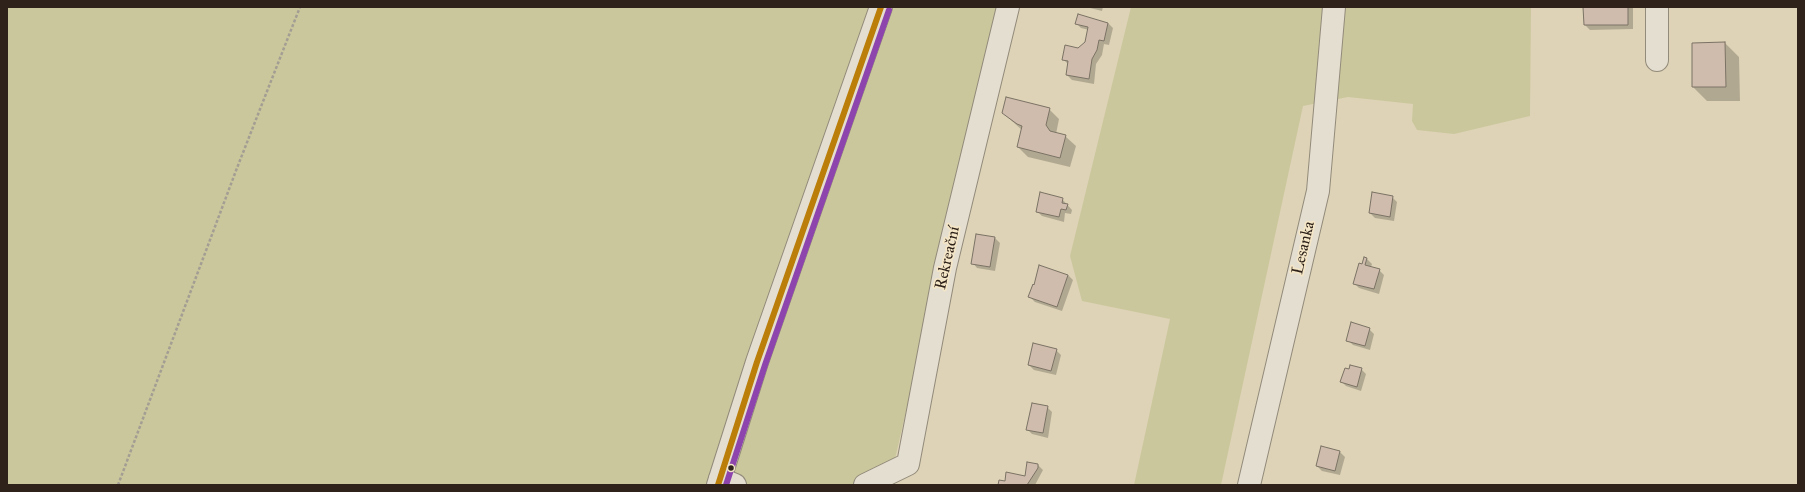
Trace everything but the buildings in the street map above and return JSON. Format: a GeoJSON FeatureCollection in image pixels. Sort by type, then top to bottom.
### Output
{"type":"FeatureCollection","features":[{"type":"Feature","properties":{"kind":"street"},"geometry":{"type":"LineString","coordinates":[[724,483],[757,362],[881,7]]}},
{"type":"Feature","properties":{"kind":"street","name":"Rekreační"},"geometry":{"type":"LineString","coordinates":[[866,485],[908,464],[944,268],[1008,7]]}},
{"type":"Feature","properties":{"kind":"street","name":"Lesanka"},"geometry":{"type":"LineString","coordinates":[[1250,485],[1318,191],[1334,7]]}},
{"type":"Feature","properties":{"kind":"street"},"geometry":{"type":"LineString","coordinates":[[1657,7],[1657,60]]}},
{"type":"Feature","properties":{"kind":"path"},"geometry":{"type":"LineString","coordinates":[[118,485],[231,183],[300,7]]}},
{"type":"Feature","properties":{"kind":"shaded area"},"geometry":{"type":"Polygon","coordinates":[[[7,7],[1003,7],[986,64],[889,485],[7,485],[7,7]]]}},
{"type":"Feature","properties":{"kind":"shaded area"},"geometry":{"type":"Polygon","coordinates":[[[1131,7],[1531,7],[1530,116],[1454,134],[1417,130],[1412,121],[1413,104],[1348,97],[1303,106],[1221,485],[1134,485],[1170,319],[1082,301],[1070,256],[1131,7]]]}},
{"type":"Feature","properties":{"kind":"transit line"},"geometry":{"type":"LineString","coordinates":[[718,485],[757,362],[881,7]]}},
{"type":"Feature","properties":{"kind":"transit line"},"geometry":{"type":"LineString","coordinates":[[726,485],[765,365],[889,10]]}}]}
